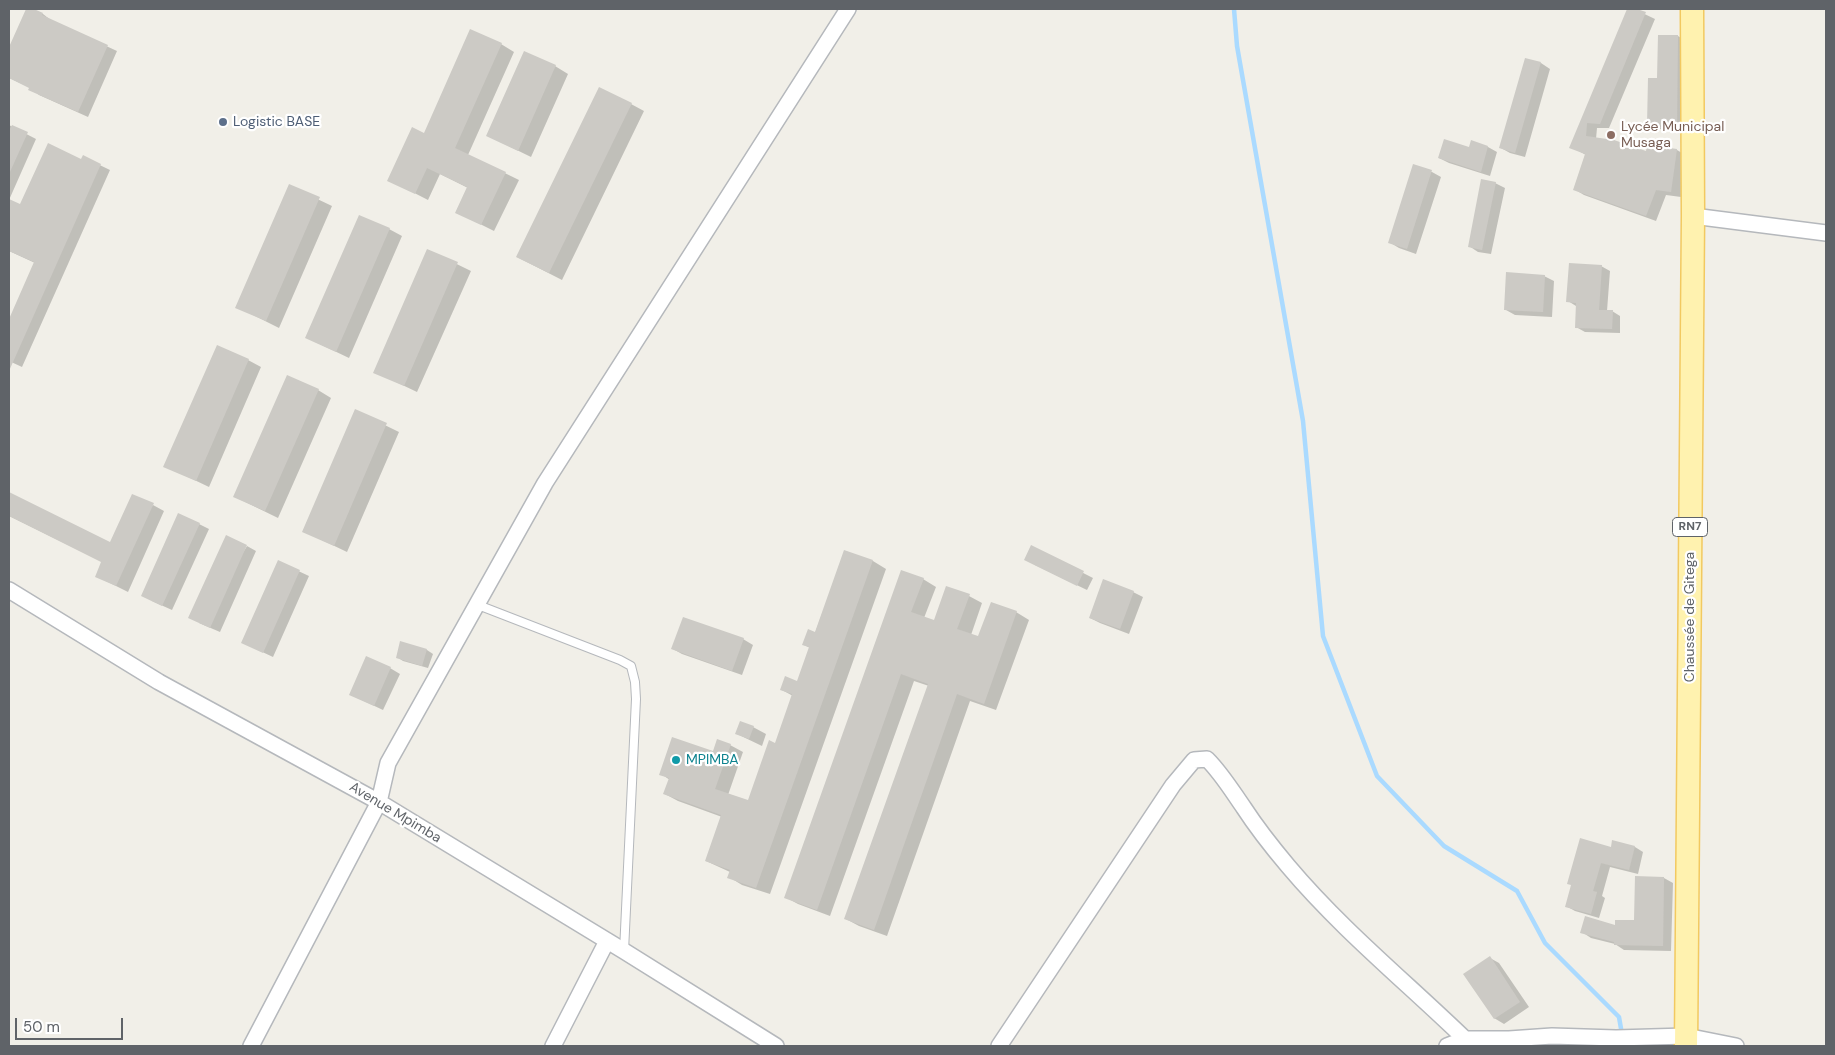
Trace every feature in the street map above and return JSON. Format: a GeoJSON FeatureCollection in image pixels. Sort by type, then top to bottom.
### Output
{"type":"FeatureCollection","features":[{"type":"Feature","properties":{"kind":"main road","name":"Chaussée de Gitega"},"geometry":{"type":"LineString","coordinates":[[1686,1041],[1693,216],[1692,9]]}},
{"type":"Feature","properties":{"kind":"street"},"geometry":{"type":"LineString","coordinates":[[251,1046],[379,802],[388,763],[545,482],[848,9]]}},
{"type":"Feature","properties":{"kind":"street"},"geometry":{"type":"LineString","coordinates":[[1693,216],[1826,233]]}},
{"type":"Feature","properties":{"kind":"street","name":"Avenue Mpimba"},"geometry":{"type":"LineString","coordinates":[[9,590],[159,682],[379,802],[776,1046]]}},
{"type":"Feature","properties":{"kind":"street"},"geometry":{"type":"LineString","coordinates":[[999,1046],[1173,785],[1194,760],[1208,759],[1288,866],[1349,931],[1424,999],[1465,1040]]}},
{"type":"Feature","properties":{"kind":"street"},"geometry":{"type":"LineString","coordinates":[[553,1046],[607,941]]}},
{"type":"Feature","properties":{"kind":"street"},"geometry":{"type":"LineString","coordinates":[[1447,1046],[1465,1040],[1552,1036],[1616,1038],[1637,1036],[1736,1046]]}},
{"type":"Feature","properties":{"kind":"lane"},"geometry":{"type":"LineString","coordinates":[[478,604],[632,666],[636,698],[624,951]]}},
{"type":"Feature","properties":{"kind":"building"},"geometry":{"type":"Polygon","coordinates":[[[26,9],[34,9],[43,13],[42,15],[108,45],[78,112],[28,90],[29,88],[9,78],[9,47],[26,9]]]}},
{"type":"Feature","properties":{"kind":"building"},"geometry":{"type":"Polygon","coordinates":[[[1627,9],[1637,9],[1646,12],[1600,124],[1587,123],[1586,136],[1614,140],[1646,151],[1647,145],[1677,149],[1671,192],[1656,190],[1646,216],[1573,190],[1585,154],[1569,148],[1627,9]]]}},
{"type":"Feature","properties":{"kind":"building"},"geometry":{"type":"Polygon","coordinates":[[[470,29],[502,43],[455,148],[506,172],[481,225],[455,213],[467,187],[427,168],[415,194],[387,181],[412,127],[424,133],[470,29]]]}},
{"type":"Feature","properties":{"kind":"building"},"geometry":{"type":"Polygon","coordinates":[[[1658,35],[1678,35],[1677,126],[1647,125],[1648,78],[1657,78],[1658,35]]]}},
{"type":"Feature","properties":{"kind":"building"},"geometry":{"type":"Polygon","coordinates":[[[524,51],[556,65],[518,151],[486,136],[524,51]]]}},
{"type":"Feature","properties":{"kind":"building"},"geometry":{"type":"Polygon","coordinates":[[[1525,58],[1541,62],[1515,153],[1499,148],[1525,58]]]}},
{"type":"Feature","properties":{"kind":"building"},"geometry":{"type":"Polygon","coordinates":[[[599,87],[632,103],[549,273],[516,257],[599,87]]]}},
{"type":"Feature","properties":{"kind":"building"},"geometry":{"type":"Polygon","coordinates":[[[12,125],[28,132],[9,174],[9,131],[12,125]]]}},
{"type":"Feature","properties":{"kind":"building"},"geometry":{"type":"Polygon","coordinates":[[[1444,139],[1469,147],[1471,140],[1488,146],[1481,172],[1438,158],[1444,139]]]}},
{"type":"Feature","properties":{"kind":"building"},"geometry":{"type":"Polygon","coordinates":[[[48,143],[81,159],[83,155],[101,164],[9,371],[9,319],[34,262],[9,251],[9,199],[20,204],[48,143]]]}},
{"type":"Feature","properties":{"kind":"building"},"geometry":{"type":"Polygon","coordinates":[[[1413,164],[1432,170],[1407,249],[1388,243],[1413,164]]]}},
{"type":"Feature","properties":{"kind":"building"},"geometry":{"type":"Polygon","coordinates":[[[1481,179],[1496,182],[1482,250],[1468,247],[1481,179]]]}},
{"type":"Feature","properties":{"kind":"building"},"geometry":{"type":"Polygon","coordinates":[[[289,184],[320,197],[266,321],[235,308],[289,184]]]}},
{"type":"Feature","properties":{"kind":"building"},"geometry":{"type":"Polygon","coordinates":[[[359,215],[390,228],[336,352],[305,338],[359,215]]]}},
{"type":"Feature","properties":{"kind":"building"},"geometry":{"type":"Polygon","coordinates":[[[427,249],[458,262],[404,386],[373,373],[427,249]]]}},
{"type":"Feature","properties":{"kind":"building"},"geometry":{"type":"Polygon","coordinates":[[[1569,263],[1602,265],[1599,310],[1613,310],[1612,329],[1575,328],[1576,303],[1566,302],[1569,263]]]}},
{"type":"Feature","properties":{"kind":"building"},"geometry":{"type":"Polygon","coordinates":[[[1506,272],[1545,275],[1543,312],[1504,310],[1506,272]]]}},
{"type":"Feature","properties":{"kind":"building"},"geometry":{"type":"Polygon","coordinates":[[[217,345],[249,359],[196,481],[163,467],[217,345]]]}},
{"type":"Feature","properties":{"kind":"building"},"geometry":{"type":"Polygon","coordinates":[[[287,375],[319,389],[265,511],[233,497],[287,375]]]}},
{"type":"Feature","properties":{"kind":"building"},"geometry":{"type":"Polygon","coordinates":[[[355,409],[387,423],[334,546],[302,532],[355,409]]]}},
{"type":"Feature","properties":{"kind":"building"},"geometry":{"type":"Polygon","coordinates":[[[9,492],[110,542],[132,494],[154,503],[116,586],[95,577],[101,562],[9,516],[9,492]]]}},
{"type":"Feature","properties":{"kind":"building"},"geometry":{"type":"Polygon","coordinates":[[[178,513],[200,523],[162,606],[141,596],[178,513]]]}},
{"type":"Feature","properties":{"kind":"building"},"geometry":{"type":"Polygon","coordinates":[[[226,535],[247,545],[210,628],[188,618],[226,535]]]}},
{"type":"Feature","properties":{"kind":"building"},"geometry":{"type":"Polygon","coordinates":[[[1031,545],[1084,571],[1077,586],[1024,560],[1031,545]]]}},
{"type":"Feature","properties":{"kind":"building"},"geometry":{"type":"Polygon","coordinates":[[[844,550],[873,560],[756,888],[727,878],[730,870],[705,861],[721,815],[663,794],[669,778],[659,775],[672,737],[713,751],[717,739],[731,744],[715,789],[748,800],[769,740],[775,743],[792,694],[780,690],[785,676],[797,681],[809,647],[802,645],[808,629],[815,632],[844,550]]]}},
{"type":"Feature","properties":{"kind":"building"},"geometry":{"type":"Polygon","coordinates":[[[278,560],[300,570],[263,653],[241,643],[278,560]]]}},
{"type":"Feature","properties":{"kind":"building"},"geometry":{"type":"Polygon","coordinates":[[[901,570],[924,578],[911,612],[934,620],[946,586],[970,594],[957,629],[978,636],[991,602],[1017,611],[984,704],[957,694],[874,930],[844,919],[928,684],[901,674],[817,910],[784,898],[901,570]]]}},
{"type":"Feature","properties":{"kind":"building"},"geometry":{"type":"Polygon","coordinates":[[[1103,579],[1134,591],[1120,629],[1089,618],[1103,579]]]}},
{"type":"Feature","properties":{"kind":"building"},"geometry":{"type":"Polygon","coordinates":[[[683,617],[744,638],[732,671],[671,649],[683,617]]]}},
{"type":"Feature","properties":{"kind":"building"},"geometry":{"type":"Polygon","coordinates":[[[400,641],[427,649],[422,666],[396,658],[400,641]]]}},
{"type":"Feature","properties":{"kind":"building"},"geometry":{"type":"Polygon","coordinates":[[[366,656],[391,667],[374,706],[349,695],[366,656]]]}},
{"type":"Feature","properties":{"kind":"building"},"geometry":{"type":"Polygon","coordinates":[[[740,721],[754,726],[749,739],[735,734],[740,721]]]}},
{"type":"Feature","properties":{"kind":"building"},"geometry":{"type":"Polygon","coordinates":[[[1580,838],[1611,847],[1612,840],[1635,846],[1629,870],[1601,863],[1593,891],[1597,892],[1591,914],[1565,907],[1571,885],[1567,884],[1580,838]]]}},
{"type":"Feature","properties":{"kind":"building"},"geometry":{"type":"Polygon","coordinates":[[[1635,876],[1664,877],[1663,946],[1614,945],[1614,942],[1580,933],[1585,916],[1615,925],[1615,920],[1634,920],[1635,876]]]}},
{"type":"Feature","properties":{"kind":"building"},"geometry":{"type":"Polygon","coordinates":[[[1490,956],[1520,1002],[1494,1019],[1463,974],[1490,956]]]}},
{"type":"Feature","properties":{"kind":"waterway"},"geometry":{"type":"LineString","coordinates":[[1234,9],[1237,46],[1303,421],[1323,636],[1377,776],[1444,846],[1517,891],[1545,943],[1619,1017],[1624,1046]]}},
{"type":"Feature","properties":{"kind":"place","name":"Logistic BASE"},"geometry":{"type":"Point","coordinates":[223,122]}},
{"type":"Feature","properties":{"kind":"place","name":"Lycée Municipal Musaga"},"geometry":{"type":"Point","coordinates":[1611,135]}},
{"type":"Feature","properties":{"kind":"place","name":"MPIMBA"},"geometry":{"type":"Point","coordinates":[676,760]}}]}
